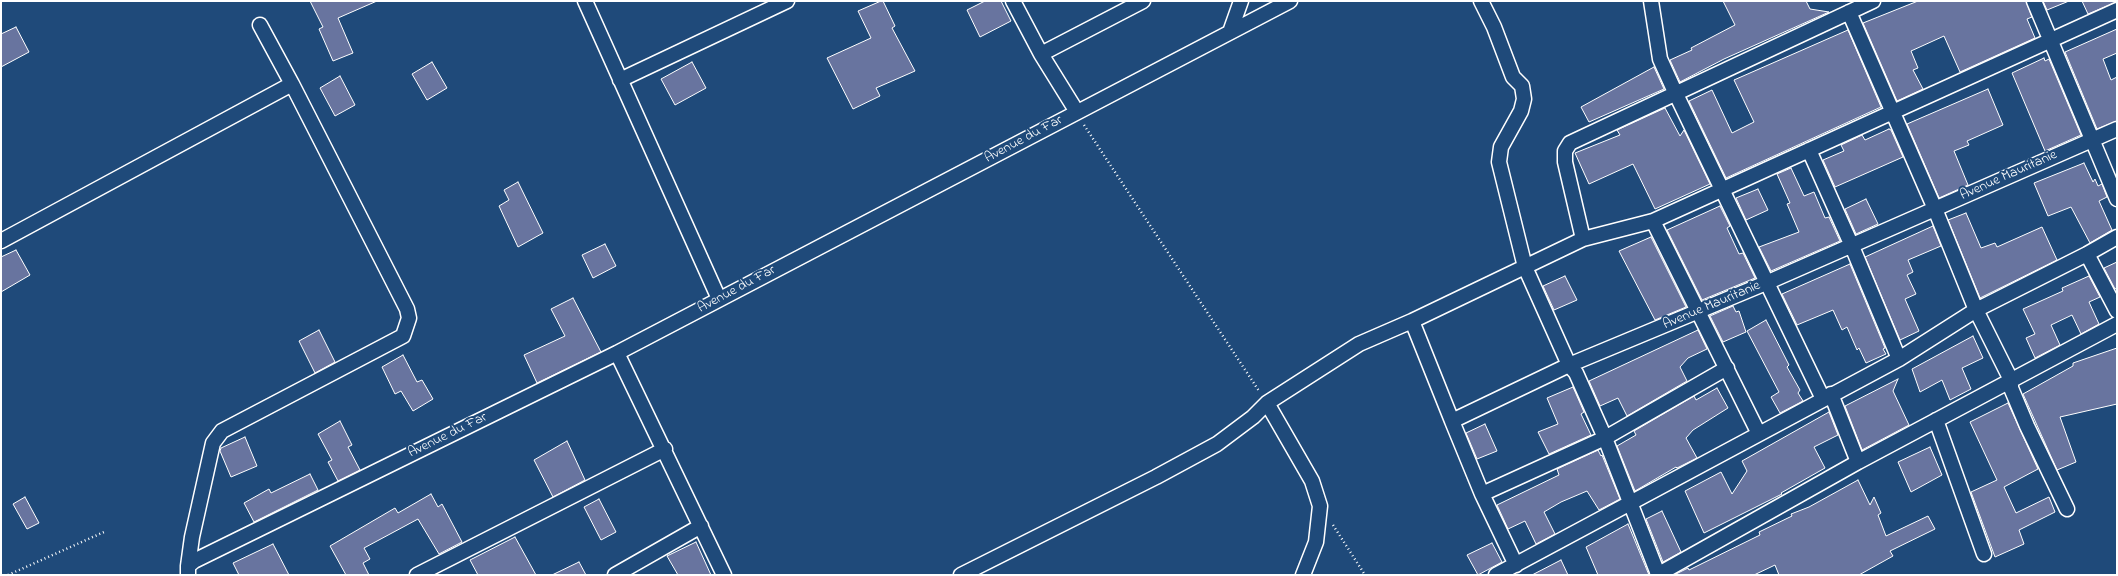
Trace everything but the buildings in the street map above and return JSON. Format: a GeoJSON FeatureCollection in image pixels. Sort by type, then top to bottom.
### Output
{"type":"FeatureCollection","features":[{"type":"Feature","properties":{"kind":"street"},"geometry":{"type":"LineString","coordinates":[[585,1],[719,299]]}},
{"type":"Feature","properties":{"kind":"street"},"geometry":{"type":"LineString","coordinates":[[620,80],[787,1]]}},
{"type":"Feature","properties":{"kind":"street"},"geometry":{"type":"LineString","coordinates":[[1014,1],[1041,54],[1076,112]]}},
{"type":"Feature","properties":{"kind":"street"},"geometry":{"type":"LineString","coordinates":[[1041,54],[1143,1]]}},
{"type":"Feature","properties":{"kind":"street"},"geometry":{"type":"LineString","coordinates":[[1230,32],[1241,1]]}},
{"type":"Feature","properties":{"kind":"street","name":"Avenue du Far"},"geometry":{"type":"LineString","coordinates":[[188,570],[236,540],[617,352],[1290,1]]}},
{"type":"Feature","properties":{"kind":"street"},"geometry":{"type":"LineString","coordinates":[[1482,1],[1494,27],[1513,77],[1522,86],[1524,99],[1521,112],[1501,147],[1499,162],[1525,267],[1569,365],[1576,373],[1605,438],[1657,575],[1858,462],[2117,324]]}},
{"type":"Feature","properties":{"kind":"street"},"geometry":{"type":"LineString","coordinates":[[1659,1],[1652,8],[1660,59],[1766,283],[1827,397],[1858,462]]}},
{"type":"Feature","properties":{"kind":"street"},"geometry":{"type":"LineString","coordinates":[[1583,239],[1565,162],[1565,151],[1570,143],[1675,92],[1873,1]]}},
{"type":"Feature","properties":{"kind":"street"},"geometry":{"type":"LineString","coordinates":[[2034,1],[2117,200]]}},
{"type":"Feature","properties":{"kind":"street"},"geometry":{"type":"LineString","coordinates":[[961,575],[1156,477],[1217,444],[1253,417],[1267,403],[1360,344],[1412,322],[1583,239],[1653,221],[2117,10]]}},
{"type":"Feature","properties":{"kind":"street"},"geometry":{"type":"LineString","coordinates":[[1849,12],[1935,209],[1976,310],[2011,380],[2011,388],[2024,420],[2067,509]]}},
{"type":"Feature","properties":{"kind":"street"},"geometry":{"type":"LineString","coordinates":[[188,570],[192,537],[213,443],[222,431],[403,336],[409,318],[403,302],[292,84],[260,25]]}},
{"type":"Feature","properties":{"kind":"street"},"geometry":{"type":"LineString","coordinates":[[1,241],[292,84]]}},
{"type":"Feature","properties":{"kind":"street","name":"Avenue Mauritanie"},"geometry":{"type":"LineString","coordinates":[[1452,421],[1569,365],[1766,283],[1851,244],[1935,209],[2117,128]]}},
{"type":"Feature","properties":{"kind":"street"},"geometry":{"type":"LineString","coordinates":[[1808,150],[1851,244],[1899,359]]}},
{"type":"Feature","properties":{"kind":"street"},"geometry":{"type":"LineString","coordinates":[[1653,221],[1759,434]]}},
{"type":"Feature","properties":{"kind":"street"},"geometry":{"type":"LineString","coordinates":[[1496,575],[1899,359],[1976,310],[2087,254],[2117,237]]}},
{"type":"Feature","properties":{"kind":"street"},"geometry":{"type":"LineString","coordinates":[[2087,254],[2117,311]]}},
{"type":"Feature","properties":{"kind":"street"},"geometry":{"type":"LineString","coordinates":[[1412,322],[1482,494],[1516,565]]}},
{"type":"Feature","properties":{"kind":"street"},"geometry":{"type":"LineString","coordinates":[[617,352],[665,449],[724,575]]}},
{"type":"Feature","properties":{"kind":"street"},"geometry":{"type":"LineString","coordinates":[[1482,494],[1605,438],[1727,368]]}},
{"type":"Feature","properties":{"kind":"street"},"geometry":{"type":"LineString","coordinates":[[1267,403],[1312,481],[1320,506],[1316,542],[1303,575]]}},
{"type":"Feature","properties":{"kind":"street"},"geometry":{"type":"LineString","coordinates":[[1936,420],[1984,554]]}},
{"type":"Feature","properties":{"kind":"street"},"geometry":{"type":"LineString","coordinates":[[417,575],[665,449]]}},
{"type":"Feature","properties":{"kind":"street"},"geometry":{"type":"LineString","coordinates":[[616,575],[701,526]]}},
{"type":"Feature","properties":{"kind":"path"},"geometry":{"type":"LineString","coordinates":[[1076,112],[1267,403]]}},
{"type":"Feature","properties":{"kind":"path"},"geometry":{"type":"LineString","coordinates":[[1320,506],[1365,575]]}},
{"type":"Feature","properties":{"kind":"path"},"geometry":{"type":"LineString","coordinates":[[8,575],[104,532]]}}]}
